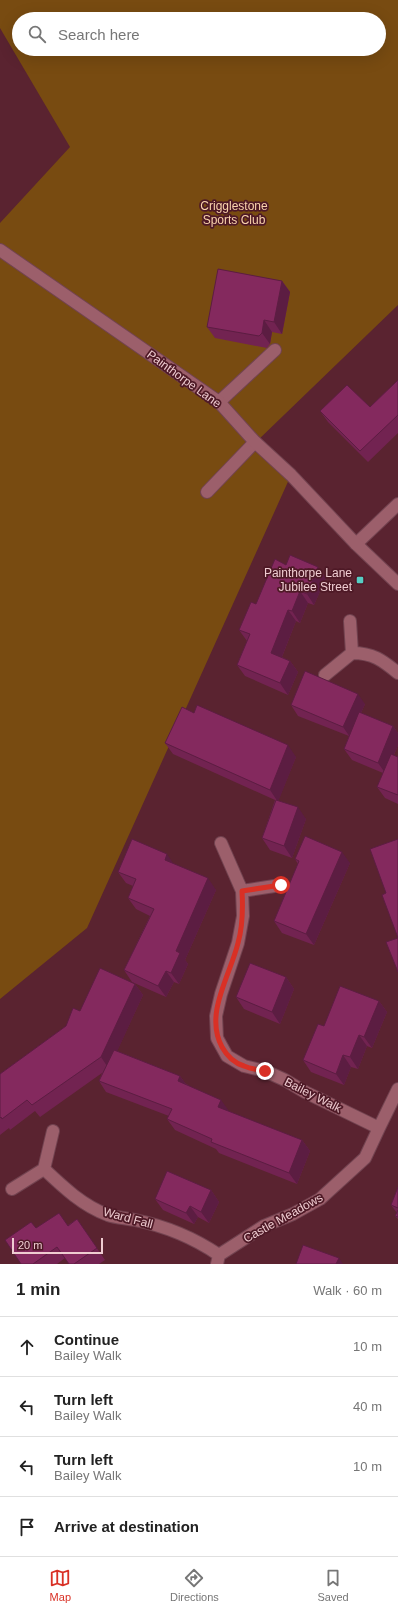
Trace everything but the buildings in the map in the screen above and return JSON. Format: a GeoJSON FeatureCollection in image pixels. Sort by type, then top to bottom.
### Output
{"type":"FeatureCollection","features":[{"type":"Feature","properties":{"kind":"street","name":"Painthorpe Lane"},"geometry":{"type":"LineString","coordinates":[[0,250],[219,402],[356,544],[398,584]]}},
{"type":"Feature","properties":{"kind":"street"},"geometry":{"type":"LineString","coordinates":[[219,402],[275,350]]}},
{"type":"Feature","properties":{"kind":"street"},"geometry":{"type":"LineString","coordinates":[[207,492],[256,442]]}},
{"type":"Feature","properties":{"kind":"street"},"geometry":{"type":"LineString","coordinates":[[356,544],[398,504]]}},
{"type":"Feature","properties":{"kind":"street"},"geometry":{"type":"LineString","coordinates":[[350,621],[352,652]]}},
{"type":"Feature","properties":{"kind":"street"},"geometry":{"type":"LineString","coordinates":[[325,675],[352,652],[366,653],[380,659],[398,673]]}},
{"type":"Feature","properties":{"kind":"street","name":"Bailey Walk"},"geometry":{"type":"LineString","coordinates":[[221,843],[242,891],[243,916],[238,943],[221,994],[216,1016],[217,1038],[227,1056],[244,1066],[265,1071],[379,1128]]}},
{"type":"Feature","properties":{"kind":"street"},"geometry":{"type":"LineString","coordinates":[[242,891],[281,885]]}},
{"type":"Feature","properties":{"kind":"street","name":"Castle Meadows"},"geometry":{"type":"LineString","coordinates":[[218,1260],[264,1226],[293,1214],[320,1199],[365,1158],[398,1089]]}},
{"type":"Feature","properties":{"kind":"street"},"geometry":{"type":"LineString","coordinates":[[12,1189],[44,1169],[53,1131]]}},
{"type":"Feature","properties":{"kind":"street","name":"Ward Fall"},"geometry":{"type":"LineString","coordinates":[[44,1169],[64,1188],[86,1204],[109,1215],[136,1220],[180,1234],[201,1243],[218,1260]]}},
{"type":"Feature","properties":{"kind":"green space","name":"Crigglestone Sports Club"},"geometry":{"type":"Polygon","coordinates":[[[0,0],[398,0],[398,305],[256,442],[291,475],[87,928],[0,999],[0,223],[70,147],[16,56],[386,56],[386,12],[12,12],[12,48],[0,28],[0,0]]]}},
{"type":"Feature","properties":{"kind":"place","name":"Painthorpe Lane Jubilee Street"},"geometry":{"type":"Point","coordinates":[360,580]}},
{"type":"Feature","properties":{"kind":"route"},"geometry":{"type":"LineString","coordinates":[[265,1071],[244,1066],[227,1056],[217,1038],[216,1016],[221,994],[238,943],[243,916],[242,891],[281,885]]}}]}
